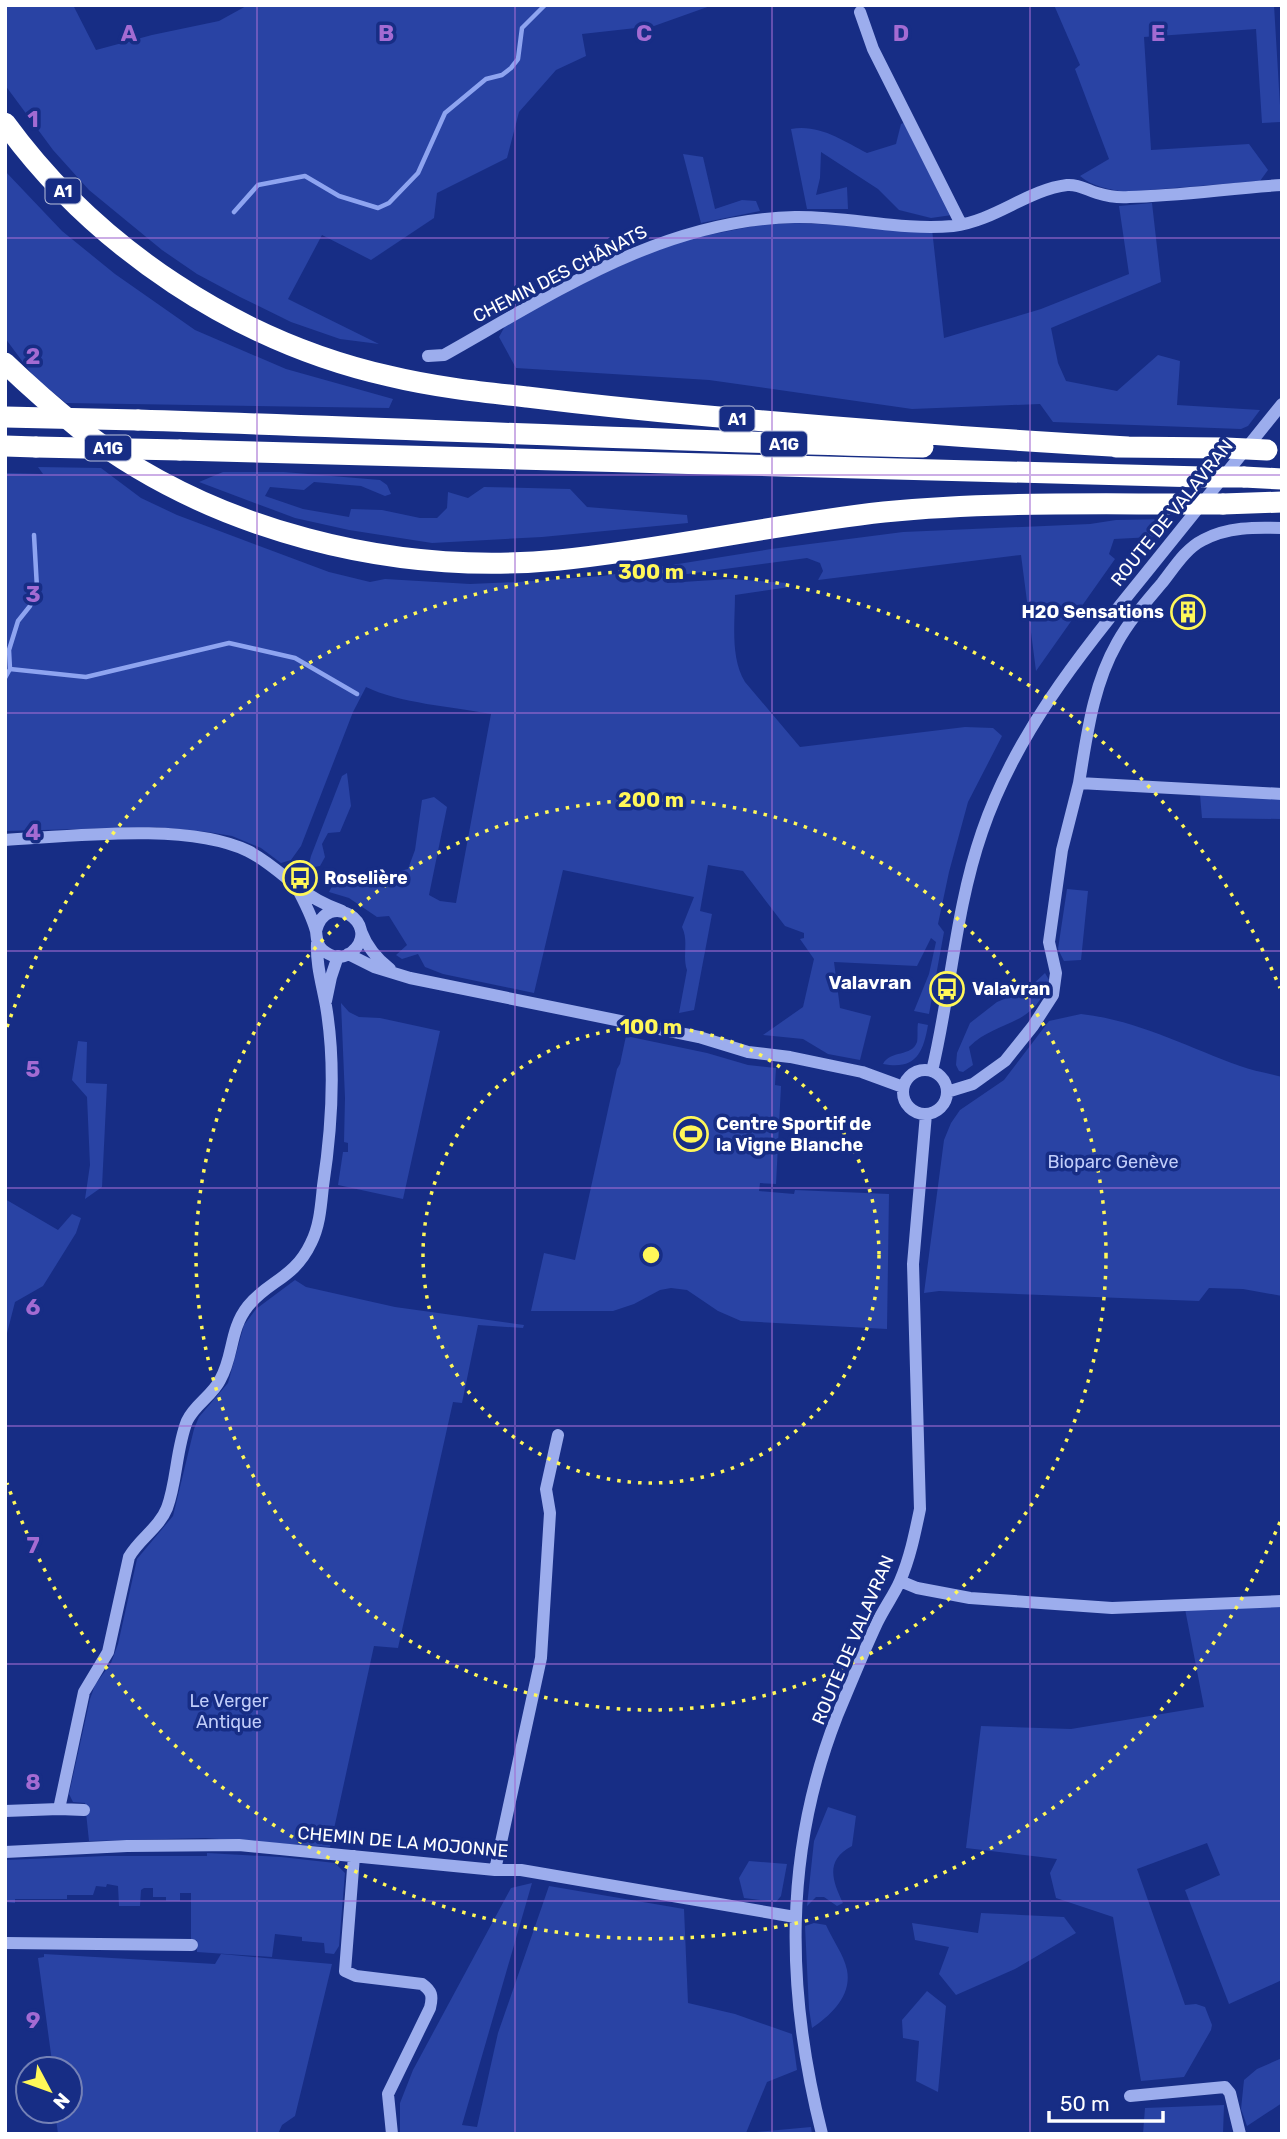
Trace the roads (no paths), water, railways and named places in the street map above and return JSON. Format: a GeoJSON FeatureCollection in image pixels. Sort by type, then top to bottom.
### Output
{"type":"FeatureCollection","features":[{"type":"Feature","properties":{"kind":"highway","name":"A1"},"geometry":{"type":"LineString","coordinates":[[5,123],[67,195],[96,223],[161,274],[231,316],[270,335],[349,366],[422,384],[571,402],[869,430],[1128,447],[1274,450]]}},
{"type":"Feature","properties":{"kind":"highway"},"geometry":{"type":"LineString","coordinates":[[5,363],[81,430],[167,483],[280,531],[400,558],[482,563],[545,561],[924,509],[1282,502]]}},
{"type":"Feature","properties":{"kind":"highway","name":"A1G"},"geometry":{"type":"LineString","coordinates":[[5,417],[441,430],[696,442],[989,449],[1128,447]]}},
{"type":"Feature","properties":{"kind":"highway","name":"A1G"},"geometry":{"type":"LineString","coordinates":[[5,446],[1041,475],[1282,479]]}},
{"type":"Feature","properties":{"kind":"street"},"geometry":{"type":"LineString","coordinates":[[860,12],[873,49],[961,224]]}},
{"type":"Feature","properties":{"kind":"street","name":"CHEMIN DES CHÂNATS"},"geometry":{"type":"LineString","coordinates":[[428,356],[444,355],[536,303],[644,248],[719,225],[795,217],[917,226],[961,224],[976,222],[1052,189],[1069,185],[1126,198],[1282,185]]}},
{"type":"Feature","properties":{"kind":"street","name":"ROUTE DE VALAVRAN"},"geometry":{"type":"LineString","coordinates":[[932,1071],[967,883],[989,812],[1010,765],[1037,716],[1069,669],[1282,404]]}},
{"type":"Feature","properties":{"kind":"street"},"geometry":{"type":"LineString","coordinates":[[947,1092],[973,1084],[999,1066],[1026,1036],[1053,995],[1056,973],[1049,942],[1062,850],[1102,676],[1115,646],[1191,547],[1205,539],[1240,529],[1282,528]]}},
{"type":"Feature","properties":{"kind":"street"},"geometry":{"type":"LineString","coordinates":[[1079,783],[1282,794]]}},
{"type":"Feature","properties":{"kind":"street"},"geometry":{"type":"LineString","coordinates":[[5,840],[149,834],[222,841],[248,851],[277,869],[296,886],[354,918],[366,944],[377,959],[393,971]]}},
{"type":"Feature","properties":{"kind":"street"},"geometry":{"type":"LineString","coordinates":[[296,886],[316,937],[326,953],[343,955],[428,982],[699,1037],[748,1052],[790,1057],[862,1072],[903,1087]]}},
{"type":"Feature","properties":{"kind":"street"},"geometry":{"type":"LineString","coordinates":[[59,1809],[84,1692],[108,1652],[129,1557],[136,1545],[158,1523],[167,1507],[187,1421],[220,1380],[234,1331],[242,1314],[254,1299],[288,1275],[300,1262],[314,1236],[330,1141],[330,1049],[326,1004],[319,982],[316,937],[322,918],[327,914],[342,911]]}},
{"type":"Feature","properties":{"kind":"street"},"geometry":{"type":"LineString","coordinates":[[326,1004],[331,977],[343,955],[358,944],[361,930]]}},
{"type":"Feature","properties":{"kind":"street"},"geometry":{"type":"LineString","coordinates":[[925,1070],[932,1071],[943,1080],[947,1092],[943,1105],[932,1113],[915,1112],[906,1104],[903,1087],[911,1075],[925,1070]]}},
{"type":"Feature","properties":{"kind":"street","name":"ROUTE DE VALAVRAN"},"geometry":{"type":"LineString","coordinates":[[822,2134],[796,1989],[795,1917],[806,1816],[818,1773],[837,1716],[868,1644],[900,1581],[916,1530],[919,1509],[913,1264],[926,1114]]}},
{"type":"Feature","properties":{"kind":"street"},"geometry":{"type":"LineString","coordinates":[[495,1870],[541,1658],[550,1513],[546,1489],[558,1435]]}},
{"type":"Feature","properties":{"kind":"street"},"geometry":{"type":"LineString","coordinates":[[900,1581],[917,1588],[970,1598],[1112,1608],[1282,1601]]}},
{"type":"Feature","properties":{"kind":"street"},"geometry":{"type":"LineString","coordinates":[[5,1811],[84,1810]]}},
{"type":"Feature","properties":{"kind":"street","name":"CHEMIN DE LA MOJONNE"},"geometry":{"type":"LineString","coordinates":[[5,1852],[127,1846],[239,1845],[495,1870],[520,1870],[795,1917]]}},
{"type":"Feature","properties":{"kind":"street"},"geometry":{"type":"LineString","coordinates":[[354,1856],[345,1971],[356,1976],[422,1984],[430,1989],[432,1997],[430,2008],[388,2094],[392,2134]]}},
{"type":"Feature","properties":{"kind":"street"},"geometry":{"type":"LineString","coordinates":[[5,1942],[192,1945]]}},
{"type":"Feature","properties":{"kind":"street"},"geometry":{"type":"LineString","coordinates":[[1130,2096],[1225,2087],[1230,2093],[1240,2134]]}},
{"type":"Feature","properties":{"kind":"waterway"},"geometry":{"type":"LineString","coordinates":[[234,212],[258,185],[305,176],[339,196],[378,208],[389,203],[418,173],[445,113],[486,79],[502,75],[511,68],[518,59],[522,28],[545,5]]}},
{"type":"Feature","properties":{"kind":"waterway"},"geometry":{"type":"LineString","coordinates":[[5,678],[10,669],[9,650],[18,621],[30,606],[37,588],[34,535]]}},
{"type":"Feature","properties":{"kind":"waterway"},"geometry":{"type":"LineString","coordinates":[[10,669],[86,677],[229,643],[295,658],[357,694]]}},
{"type":"Feature","properties":{"kind":"place","name":"H2O Sensations"},"geometry":{"type":"Point","coordinates":[1188,612]}},
{"type":"Feature","properties":{"kind":"place","name":"Roselière"},"geometry":{"type":"Point","coordinates":[300,878]}},
{"type":"Feature","properties":{"kind":"place","name":"Valavran"},"geometry":{"type":"Point","coordinates":[947,989]}},
{"type":"Feature","properties":{"kind":"place","name":"Centre Sportif de la Vigne Blanche"},"geometry":{"type":"Point","coordinates":[691,1134]}},
{"type":"Feature","properties":{"kind":"district","name":"Valavran"},"geometry":{"type":"Point","coordinates":[870,982]}},
{"type":"Feature","properties":{"kind":"park label","name":"Bioparc Genève"},"geometry":{"type":"Point","coordinates":[1113,1162]}},
{"type":"Feature","properties":{"kind":"park label","name":"Le Verger Antique"},"geometry":{"type":"Point","coordinates":[229,1711]}}]}
